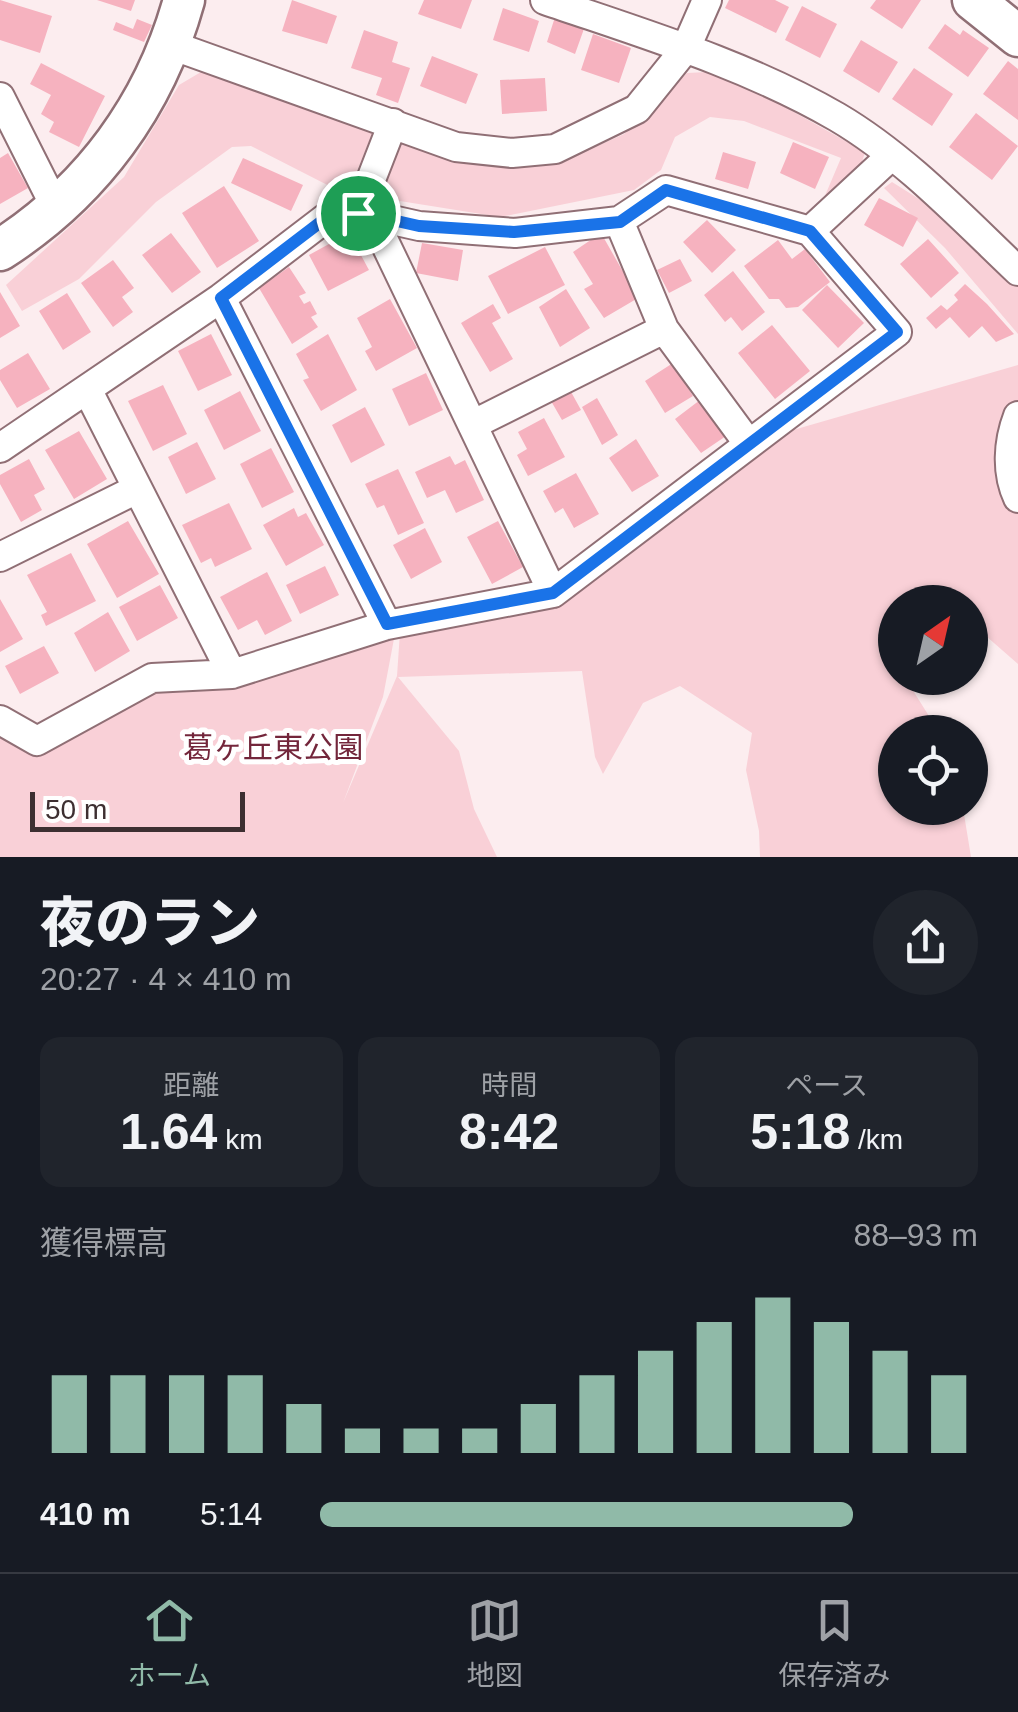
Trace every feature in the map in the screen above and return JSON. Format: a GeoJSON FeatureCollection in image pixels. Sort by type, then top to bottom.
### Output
{"type":"FeatureCollection","features":[{"type":"Feature","properties":{"kind":"street"},"geometry":{"type":"LineString","coordinates":[[0,250],[56,208],[128,128],[171,44],[184,0]]}},
{"type":"Feature","properties":{"kind":"street"},"geometry":{"type":"LineString","coordinates":[[544,0],[758,75],[840,119],[935,192],[1018,271]]}},
{"type":"Feature","properties":{"kind":"street"},"geometry":{"type":"LineString","coordinates":[[171,44],[456,147],[512,153],[555,148],[638,109],[686,48],[707,0]]}},
{"type":"Feature","properties":{"kind":"street"},"geometry":{"type":"LineString","coordinates":[[973,0],[1018,36]]}},
{"type":"Feature","properties":{"kind":"street"},"geometry":{"type":"LineString","coordinates":[[0,97],[56,208]]}},
{"type":"Feature","properties":{"kind":"street"},"geometry":{"type":"LineString","coordinates":[[393,123],[365,214],[474,424],[553,593]]}},
{"type":"Feature","properties":{"kind":"street"},"geometry":{"type":"LineString","coordinates":[[810,231],[890,156]]}},
{"type":"Feature","properties":{"kind":"street"},"geometry":{"type":"LineString","coordinates":[[0,448],[221,298],[339,208],[419,226],[514,232],[620,222],[666,190],[810,231],[897,332],[553,593],[387,624],[232,674],[152,678],[37,741],[0,720]]}},
{"type":"Feature","properties":{"kind":"street"},"geometry":{"type":"LineString","coordinates":[[620,222],[664,329],[748,443]]}},
{"type":"Feature","properties":{"kind":"street"},"geometry":{"type":"LineString","coordinates":[[221,298],[387,624]]}},
{"type":"Feature","properties":{"kind":"street"},"geometry":{"type":"LineString","coordinates":[[474,424],[664,329]]}},
{"type":"Feature","properties":{"kind":"street"},"geometry":{"type":"LineString","coordinates":[[87,389],[232,674]]}},
{"type":"Feature","properties":{"kind":"street"},"geometry":{"type":"LineString","coordinates":[[1018,416],[1010,437],[1011,483],[1018,498]]}},
{"type":"Feature","properties":{"kind":"street"},"geometry":{"type":"LineString","coordinates":[[0,557],[136,489]]}},
{"type":"Feature","properties":{"kind":"green space"},"geometry":{"type":"Polygon","coordinates":[[[206,69],[373,132],[347,195],[251,146],[232,147],[156,202],[79,279],[22,311],[6,285],[124,177],[179,85],[206,69]]]}},
{"type":"Feature","properties":{"kind":"green space"},"geometry":{"type":"Polygon","coordinates":[[[707,72],[753,89],[865,152],[857,179],[824,198],[841,158],[744,121],[710,117],[675,137],[661,170],[634,190],[500,217],[381,198],[401,139],[490,163],[568,159],[624,134],[687,73],[707,72]]]}},
{"type":"Feature","properties":{"kind":"green space"},"geometry":{"type":"Polygon","coordinates":[[[892,182],[927,204],[1018,284],[1018,334],[945,248],[884,188],[892,182]]]}},
{"type":"Feature","properties":{"kind":"green space","name":"葛ヶ丘東公園"},"geometry":{"type":"Polygon","coordinates":[[[1018,365],[1018,664],[988,638],[988,585],[878,585],[878,695],[916,695],[928,715],[878,715],[878,825],[966,825],[971,857],[760,857],[759,831],[746,770],[752,733],[680,686],[643,703],[603,774],[595,757],[582,671],[398,677],[459,751],[474,809],[497,857],[0,857],[0,728],[46,750],[152,678],[397,623],[383,697],[343,803],[397,676],[400,632],[563,595],[748,443],[1018,365]]]}},
{"type":"Feature","properties":{"kind":"building"},"geometry":{"type":"Polygon","coordinates":[[[0,0],[52,16],[40,53],[0,40],[0,0]]]}},
{"type":"Feature","properties":{"kind":"building"},"geometry":{"type":"Polygon","coordinates":[[[97,0],[135,0],[131,11],[97,0]]]}},
{"type":"Feature","properties":{"kind":"building"},"geometry":{"type":"Polygon","coordinates":[[[292,0],[337,16],[327,44],[282,31],[292,0]]]}},
{"type":"Feature","properties":{"kind":"building"},"geometry":{"type":"Polygon","coordinates":[[[424,0],[472,0],[461,29],[418,14],[424,0]]]}},
{"type":"Feature","properties":{"kind":"building"},"geometry":{"type":"Polygon","coordinates":[[[729,0],[775,0],[789,7],[776,33],[725,8],[729,0]]]}},
{"type":"Feature","properties":{"kind":"building"},"geometry":{"type":"Polygon","coordinates":[[[876,0],[921,0],[902,29],[870,8],[876,0]]]}},
{"type":"Feature","properties":{"kind":"building"},"geometry":{"type":"Polygon","coordinates":[[[802,6],[837,24],[820,58],[785,40],[802,6]]]}},
{"type":"Feature","properties":{"kind":"building"},"geometry":{"type":"Polygon","coordinates":[[[503,8],[539,21],[529,52],[493,40],[503,8]]]}},
{"type":"Feature","properties":{"kind":"building"},"geometry":{"type":"Polygon","coordinates":[[[555,17],[585,26],[575,54],[547,42],[555,17]]]}},
{"type":"Feature","properties":{"kind":"building"},"geometry":{"type":"Polygon","coordinates":[[[137,19],[152,25],[144,42],[113,30],[116,22],[133,29],[137,19]]]}},
{"type":"Feature","properties":{"kind":"building"},"geometry":{"type":"Polygon","coordinates":[[[945,24],[960,35],[963,30],[989,48],[968,77],[928,48],[945,24]]]}},
{"type":"Feature","properties":{"kind":"building"},"geometry":{"type":"Polygon","coordinates":[[[364,30],[398,42],[392,62],[410,68],[398,103],[376,95],[382,78],[351,68],[364,30]]]}},
{"type":"Feature","properties":{"kind":"building"},"geometry":{"type":"Polygon","coordinates":[[[593,34],[631,48],[619,83],[581,70],[593,34]]]}},
{"type":"Feature","properties":{"kind":"building"},"geometry":{"type":"Polygon","coordinates":[[[861,40],[898,62],[879,93],[843,71],[861,40]]]}},
{"type":"Feature","properties":{"kind":"building"},"geometry":{"type":"Polygon","coordinates":[[[432,56],[478,74],[466,104],[420,86],[432,56]]]}},
{"type":"Feature","properties":{"kind":"building"},"geometry":{"type":"Polygon","coordinates":[[[1008,61],[1018,69],[1018,120],[983,94],[1008,61]]]}},
{"type":"Feature","properties":{"kind":"building"},"geometry":{"type":"Polygon","coordinates":[[[41,63],[105,96],[79,147],[49,132],[54,122],[41,114],[51,95],[30,84],[41,63]]]}},
{"type":"Feature","properties":{"kind":"building"},"geometry":{"type":"Polygon","coordinates":[[[914,68],[953,94],[932,126],[892,99],[914,68]]]}},
{"type":"Feature","properties":{"kind":"building"},"geometry":{"type":"Polygon","coordinates":[[[545,78],[547,111],[502,114],[500,80],[545,78]]]}},
{"type":"Feature","properties":{"kind":"building"},"geometry":{"type":"Polygon","coordinates":[[[976,113],[1018,146],[992,180],[949,147],[976,113]]]}},
{"type":"Feature","properties":{"kind":"building"},"geometry":{"type":"Polygon","coordinates":[[[793,142],[829,157],[815,189],[780,173],[793,142]]]}},
{"type":"Feature","properties":{"kind":"building"},"geometry":{"type":"Polygon","coordinates":[[[723,152],[756,162],[748,189],[715,179],[723,152]]]}},
{"type":"Feature","properties":{"kind":"building"},"geometry":{"type":"Polygon","coordinates":[[[8,153],[28,188],[0,204],[0,158],[8,153]]]}},
{"type":"Feature","properties":{"kind":"building"},"geometry":{"type":"Polygon","coordinates":[[[243,158],[303,185],[291,211],[231,183],[243,158]]]}},
{"type":"Feature","properties":{"kind":"building"},"geometry":{"type":"Polygon","coordinates":[[[224,186],[259,241],[217,268],[182,213],[224,186]]]}},
{"type":"Feature","properties":{"kind":"building"},"geometry":{"type":"Polygon","coordinates":[[[879,198],[918,218],[903,247],[864,225],[879,198]]]}},
{"type":"Feature","properties":{"kind":"building"},"geometry":{"type":"Polygon","coordinates":[[[707,220],[736,250],[712,273],[683,242],[707,220]]]}},
{"type":"Feature","properties":{"kind":"building"},"geometry":{"type":"Polygon","coordinates":[[[171,233],[201,272],[172,293],[142,255],[171,233]]]}},
{"type":"Feature","properties":{"kind":"building"},"geometry":{"type":"Polygon","coordinates":[[[349,233],[369,270],[328,291],[309,255],[349,233]]]}},
{"type":"Feature","properties":{"kind":"building"},"geometry":{"type":"Polygon","coordinates":[[[601,233],[638,298],[604,318],[584,289],[593,284],[573,252],[601,233]]]}},
{"type":"Feature","properties":{"kind":"building"},"geometry":{"type":"Polygon","coordinates":[[[928,239],[959,273],[931,298],[900,264],[928,239]]]}},
{"type":"Feature","properties":{"kind":"building"},"geometry":{"type":"Polygon","coordinates":[[[778,240],[792,259],[805,249],[830,282],[798,307],[786,308],[779,299],[769,299],[744,266],[778,240]]]}},
{"type":"Feature","properties":{"kind":"building"},"geometry":{"type":"Polygon","coordinates":[[[422,243],[463,250],[458,281],[416,273],[422,243]]]}},
{"type":"Feature","properties":{"kind":"building"},"geometry":{"type":"Polygon","coordinates":[[[545,247],[565,285],[508,314],[488,276],[545,247]]]}},
{"type":"Feature","properties":{"kind":"building"},"geometry":{"type":"Polygon","coordinates":[[[680,259],[692,281],[669,293],[657,270],[680,259]]]}},
{"type":"Feature","properties":{"kind":"building"},"geometry":{"type":"Polygon","coordinates":[[[113,260],[134,288],[122,297],[133,312],[113,327],[81,283],[113,260]]]}},
{"type":"Feature","properties":{"kind":"building"},"geometry":{"type":"Polygon","coordinates":[[[289,267],[306,293],[299,296],[304,304],[310,301],[317,314],[311,317],[318,327],[292,344],[259,288],[289,267]]]}},
{"type":"Feature","properties":{"kind":"building"},"geometry":{"type":"Polygon","coordinates":[[[733,271],[765,312],[742,331],[731,317],[725,322],[704,295],[733,271]]]}},
{"type":"Feature","properties":{"kind":"building"},"geometry":{"type":"Polygon","coordinates":[[[965,284],[1014,334],[996,342],[982,326],[969,338],[950,317],[936,329],[926,318],[941,305],[947,310],[958,300],[954,295],[965,284]]]}},
{"type":"Feature","properties":{"kind":"building"},"geometry":{"type":"Polygon","coordinates":[[[827,285],[864,323],[838,348],[802,310],[827,285]]]}},
{"type":"Feature","properties":{"kind":"building"},"geometry":{"type":"Polygon","coordinates":[[[566,289],[590,328],[560,347],[539,307],[566,289]]]}},
{"type":"Feature","properties":{"kind":"building"},"geometry":{"type":"Polygon","coordinates":[[[0,292],[20,326],[0,338],[0,292]]]}},
{"type":"Feature","properties":{"kind":"building"},"geometry":{"type":"Polygon","coordinates":[[[67,293],[91,332],[63,350],[39,311],[67,293]]]}},
{"type":"Feature","properties":{"kind":"building"},"geometry":{"type":"Polygon","coordinates":[[[390,299],[417,348],[376,371],[365,351],[372,347],[357,318],[390,299]]]}},
{"type":"Feature","properties":{"kind":"building"},"geometry":{"type":"Polygon","coordinates":[[[493,304],[501,318],[492,323],[513,359],[490,372],[461,323],[493,304]]]}},
{"type":"Feature","properties":{"kind":"building"},"geometry":{"type":"Polygon","coordinates":[[[772,325],[810,371],[775,399],[738,353],[772,325]]]}},
{"type":"Feature","properties":{"kind":"building"},"geometry":{"type":"Polygon","coordinates":[[[211,334],[232,375],[198,391],[178,351],[211,334]]]}},
{"type":"Feature","properties":{"kind":"building"},"geometry":{"type":"Polygon","coordinates":[[[328,334],[357,390],[321,411],[303,380],[309,378],[296,354],[328,334]]]}},
{"type":"Feature","properties":{"kind":"building"},"geometry":{"type":"Polygon","coordinates":[[[28,353],[50,389],[17,408],[0,380],[0,370],[28,353]]]}},
{"type":"Feature","properties":{"kind":"building"},"geometry":{"type":"Polygon","coordinates":[[[673,363],[693,396],[665,413],[645,381],[673,363]]]}},
{"type":"Feature","properties":{"kind":"building"},"geometry":{"type":"Polygon","coordinates":[[[426,373],[443,410],[409,426],[392,389],[426,373]]]}},
{"type":"Feature","properties":{"kind":"building"},"geometry":{"type":"Polygon","coordinates":[[[163,385],[187,434],[153,451],[128,401],[163,385]]]}},
{"type":"Feature","properties":{"kind":"building"},"geometry":{"type":"Polygon","coordinates":[[[570,390],[581,410],[562,420],[551,401],[570,390]]]}},
{"type":"Feature","properties":{"kind":"building"},"geometry":{"type":"Polygon","coordinates":[[[240,391],[261,431],[224,450],[204,410],[240,391]]]}},
{"type":"Feature","properties":{"kind":"building"},"geometry":{"type":"Polygon","coordinates":[[[597,398],[618,435],[602,445],[582,407],[597,398]]]}},
{"type":"Feature","properties":{"kind":"building"},"geometry":{"type":"Polygon","coordinates":[[[700,400],[726,436],[701,453],[675,419],[700,400]]]}},
{"type":"Feature","properties":{"kind":"building"},"geometry":{"type":"Polygon","coordinates":[[[365,407],[385,445],[351,463],[332,425],[365,407]]]}},
{"type":"Feature","properties":{"kind":"building"},"geometry":{"type":"Polygon","coordinates":[[[544,418],[565,457],[528,476],[517,455],[527,449],[518,432],[544,418]]]}},
{"type":"Feature","properties":{"kind":"building"},"geometry":{"type":"Polygon","coordinates":[[[79,431],[107,479],[74,499],[45,450],[79,431]]]}},
{"type":"Feature","properties":{"kind":"building"},"geometry":{"type":"Polygon","coordinates":[[[636,439],[659,476],[632,492],[609,458],[636,439]]]}},
{"type":"Feature","properties":{"kind":"building"},"geometry":{"type":"Polygon","coordinates":[[[197,442],[216,479],[186,494],[168,457],[197,442]]]}},
{"type":"Feature","properties":{"kind":"building"},"geometry":{"type":"Polygon","coordinates":[[[271,448],[294,492],[262,508],[240,464],[271,448]]]}},
{"type":"Feature","properties":{"kind":"building"},"geometry":{"type":"Polygon","coordinates":[[[450,456],[455,465],[465,460],[484,500],[456,513],[445,490],[427,498],[415,472],[450,456]]]}},
{"type":"Feature","properties":{"kind":"building"},"geometry":{"type":"Polygon","coordinates":[[[29,459],[45,489],[34,495],[42,510],[21,522],[0,484],[0,475],[29,459]]]}},
{"type":"Feature","properties":{"kind":"building"},"geometry":{"type":"Polygon","coordinates":[[[398,469],[424,523],[398,535],[384,505],[377,508],[365,484],[398,469]]]}},
{"type":"Feature","properties":{"kind":"building"},"geometry":{"type":"Polygon","coordinates":[[[576,473],[599,514],[574,528],[563,508],[555,513],[543,491],[576,473]]]}},
{"type":"Feature","properties":{"kind":"building"},"geometry":{"type":"Polygon","coordinates":[[[229,503],[252,549],[215,567],[211,558],[201,563],[182,525],[229,503]]]}},
{"type":"Feature","properties":{"kind":"building"},"geometry":{"type":"Polygon","coordinates":[[[294,508],[298,517],[306,513],[324,545],[286,566],[263,525],[294,508]]]}},
{"type":"Feature","properties":{"kind":"building"},"geometry":{"type":"Polygon","coordinates":[[[128,521],[159,574],[117,598],[87,544],[128,521]]]}},
{"type":"Feature","properties":{"kind":"building"},"geometry":{"type":"Polygon","coordinates":[[[498,521],[523,567],[492,584],[467,537],[498,521]]]}},
{"type":"Feature","properties":{"kind":"building"},"geometry":{"type":"Polygon","coordinates":[[[425,528],[442,562],[411,579],[393,545],[425,528]]]}},
{"type":"Feature","properties":{"kind":"building"},"geometry":{"type":"Polygon","coordinates":[[[71,553],[96,601],[46,626],[41,615],[47,612],[27,575],[71,553]]]}},
{"type":"Feature","properties":{"kind":"building"},"geometry":{"type":"Polygon","coordinates":[[[325,566],[339,595],[300,614],[286,585],[325,566]]]}},
{"type":"Feature","properties":{"kind":"building"},"geometry":{"type":"Polygon","coordinates":[[[267,572],[292,621],[265,635],[257,620],[238,630],[220,597],[267,572]]]}},
{"type":"Feature","properties":{"kind":"building"},"geometry":{"type":"Polygon","coordinates":[[[160,585],[178,618],[137,641],[119,607],[160,585]]]}},
{"type":"Feature","properties":{"kind":"building"},"geometry":{"type":"Polygon","coordinates":[[[0,599],[23,639],[0,652],[0,599]]]}},
{"type":"Feature","properties":{"kind":"building"},"geometry":{"type":"Polygon","coordinates":[[[108,612],[130,651],[95,672],[74,633],[108,612]]]}},
{"type":"Feature","properties":{"kind":"building"},"geometry":{"type":"Polygon","coordinates":[[[44,646],[59,673],[20,694],[5,666],[44,646]]]}},
{"type":"Feature","properties":{"kind":"route"},"geometry":{"type":"LineString","coordinates":[[666,190],[810,231],[897,332],[553,593],[387,624],[221,298],[339,208],[358,213],[419,226],[514,232],[620,222],[666,190]]}}]}
